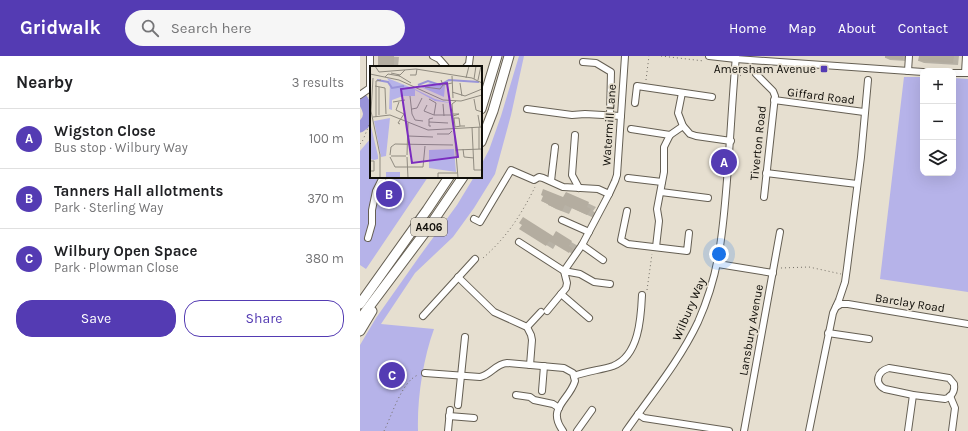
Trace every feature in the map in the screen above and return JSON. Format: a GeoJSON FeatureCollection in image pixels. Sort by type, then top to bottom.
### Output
{"type":"FeatureCollection","features":[{"type":"Feature","properties":{"kind":"highway"},"geometry":{"type":"LineString","coordinates":[[482,106],[497,56]]}},
{"type":"Feature","properties":{"kind":"highway"},"geometry":{"type":"LineString","coordinates":[[482,139],[493,111],[509,56]]}},
{"type":"Feature","properties":{"kind":"highway","name":"A406"},"geometry":{"type":"LineString","coordinates":[[360,304],[448,178]]}},
{"type":"Feature","properties":{"kind":"highway","name":"A406"},"geometry":{"type":"LineString","coordinates":[[360,319],[429,227],[461,178]]}},
{"type":"Feature","properties":{"kind":"highway","name":"A406"},"geometry":{"type":"LineString","coordinates":[[360,296],[397,252]]}},
{"type":"Feature","properties":{"kind":"highway"},"geometry":{"type":"LineString","coordinates":[[360,331],[392,275]]}},
{"type":"Feature","properties":{"kind":"street"},"geometry":{"type":"LineString","coordinates":[[360,95],[370,89],[370,56]]}},
{"type":"Feature","properties":{"kind":"street"},"geometry":{"type":"LineString","coordinates":[[433,56],[439,59],[445,66]]}},
{"type":"Feature","properties":{"kind":"street"},"geometry":{"type":"LineString","coordinates":[[467,66],[469,64],[470,56]]}},
{"type":"Feature","properties":{"kind":"street","name":"Watermill Lane"},"geometry":{"type":"LineString","coordinates":[[564,271],[582,245],[609,194],[617,175],[625,56]]}},
{"type":"Feature","properties":{"kind":"street"},"geometry":{"type":"LineString","coordinates":[[908,71],[909,56]]}},
{"type":"Feature","properties":{"kind":"street"},"geometry":{"type":"LineString","coordinates":[[956,72],[966,73],[966,56]]}},
{"type":"Feature","properties":{"kind":"street"},"geometry":{"type":"LineString","coordinates":[[708,58],[736,58],[920,72]]}},
{"type":"Feature","properties":{"kind":"street","name":"Wilbury Way"},"geometry":{"type":"LineString","coordinates":[[626,431],[686,346],[698,322],[718,264],[722,240],[731,141],[736,58]]}},
{"type":"Feature","properties":{"kind":"street"},"geometry":{"type":"LineString","coordinates":[[583,62],[599,64],[611,72],[610,115]]}},
{"type":"Feature","properties":{"kind":"street","name":"Tiverton Road"},"geometry":{"type":"LineString","coordinates":[[756,74],[779,98],[787,103]]}},
{"type":"Feature","properties":{"kind":"street"},"geometry":{"type":"LineString","coordinates":[[809,431],[828,333],[834,308],[839,300],[846,275],[868,80]]}},
{"type":"Feature","properties":{"kind":"street"},"geometry":{"type":"LineString","coordinates":[[635,103],[637,86],[712,97]]}},
{"type":"Feature","properties":{"kind":"street","name":"Tiverton Road"},"geometry":{"type":"LineString","coordinates":[[764,197],[774,100],[773,91]]}},
{"type":"Feature","properties":{"kind":"street"},"geometry":{"type":"LineString","coordinates":[[682,93],[678,113],[683,126],[690,134],[731,141]]}},
{"type":"Feature","properties":{"kind":"street","name":"Giffard Road"},"geometry":{"type":"LineString","coordinates":[[774,100],[787,103],[864,112]]}},
{"type":"Feature","properties":{"kind":"street"},"geometry":{"type":"LineString","coordinates":[[527,109],[572,115],[621,116]]}},
{"type":"Feature","properties":{"kind":"street"},"geometry":{"type":"LineString","coordinates":[[655,247],[659,221],[657,209],[664,172],[664,147],[670,135],[683,126]]}},
{"type":"Feature","properties":{"kind":"street"},"geometry":{"type":"LineString","coordinates":[[631,129],[670,135]]}},
{"type":"Feature","properties":{"kind":"street"},"geometry":{"type":"LineString","coordinates":[[575,135],[572,175],[580,188]]}},
{"type":"Feature","properties":{"kind":"street"},"geometry":{"type":"LineString","coordinates":[[551,181],[554,147]]}},
{"type":"Feature","properties":{"kind":"street"},"geometry":{"type":"LineString","coordinates":[[474,219],[480,222],[512,170],[534,180],[539,177],[563,187],[598,190],[609,194]]}},
{"type":"Feature","properties":{"kind":"street"},"geometry":{"type":"LineString","coordinates":[[766,173],[857,184]]}},
{"type":"Feature","properties":{"kind":"street"},"geometry":{"type":"LineString","coordinates":[[368,238],[372,224],[372,210],[376,191],[382,178]]}},
{"type":"Feature","properties":{"kind":"street"},"geometry":{"type":"LineString","coordinates":[[628,178],[662,182]]}},
{"type":"Feature","properties":{"kind":"street"},"geometry":{"type":"LineString","coordinates":[[661,192],[708,198]]}},
{"type":"Feature","properties":{"kind":"street"},"geometry":{"type":"LineString","coordinates":[[627,211],[621,240],[628,244],[687,251],[689,233]]}},
{"type":"Feature","properties":{"kind":"street"},"geometry":{"type":"LineString","coordinates":[[562,220],[589,232]]}},
{"type":"Feature","properties":{"kind":"street","name":"Lansbury Avenue"},"geometry":{"type":"LineString","coordinates":[[744,431],[780,232]]}},
{"type":"Feature","properties":{"kind":"street"},"geometry":{"type":"LineString","coordinates":[[519,242],[564,271],[580,274],[594,282],[610,284]]}},
{"type":"Feature","properties":{"kind":"street"},"geometry":{"type":"LineString","coordinates":[[582,245],[603,260]]}},
{"type":"Feature","properties":{"kind":"street"},"geometry":{"type":"LineString","coordinates":[[423,316],[475,259]]}},
{"type":"Feature","properties":{"kind":"street"},"geometry":{"type":"LineString","coordinates":[[718,264],[773,270]]}},
{"type":"Feature","properties":{"kind":"street"},"geometry":{"type":"LineString","coordinates":[[527,327],[566,288],[567,282],[564,271]]}},
{"type":"Feature","properties":{"kind":"street"},"geometry":{"type":"LineString","coordinates":[[458,277],[494,312],[527,327],[532,340],[530,365]]}},
{"type":"Feature","properties":{"kind":"street"},"geometry":{"type":"LineString","coordinates":[[842,290],[843,300],[848,304]]}},
{"type":"Feature","properties":{"kind":"street"},"geometry":{"type":"LineString","coordinates":[[561,294],[589,318]]}},
{"type":"Feature","properties":{"kind":"street"},"geometry":{"type":"LineString","coordinates":[[574,376],[622,360],[634,344],[638,330],[642,296]]}},
{"type":"Feature","properties":{"kind":"street","name":"Barclay Road"},"geometry":{"type":"LineString","coordinates":[[834,308],[841,304],[848,304],[968,324]]}},
{"type":"Feature","properties":{"kind":"street"},"geometry":{"type":"LineString","coordinates":[[641,307],[649,308]]}},
{"type":"Feature","properties":{"kind":"street"},"geometry":{"type":"LineString","coordinates":[[828,333],[869,339]]}},
{"type":"Feature","properties":{"kind":"street"},"geometry":{"type":"LineString","coordinates":[[458,405],[465,337]]}},
{"type":"Feature","properties":{"kind":"street"},"geometry":{"type":"LineString","coordinates":[[422,374],[476,377],[484,376],[495,367],[503,363],[564,368],[571,371],[574,376],[574,384],[557,411],[557,418],[563,431]]}},
{"type":"Feature","properties":{"kind":"street"},"geometry":{"type":"LineString","coordinates":[[542,391],[544,366]]}},
{"type":"Feature","properties":{"kind":"street"},"geometry":{"type":"LineString","coordinates":[[892,368],[949,378],[953,381],[953,394],[945,399],[913,395],[882,388],[878,382],[880,373],[883,370],[892,368]]}},
{"type":"Feature","properties":{"kind":"street"},"geometry":{"type":"LineString","coordinates":[[516,395],[530,397],[534,400],[553,404],[559,408]]}},
{"type":"Feature","properties":{"kind":"street"},"geometry":{"type":"LineString","coordinates":[[908,431],[913,395]]}},
{"type":"Feature","properties":{"kind":"street"},"geometry":{"type":"LineString","coordinates":[[950,396],[955,408],[952,431]]}},
{"type":"Feature","properties":{"kind":"street"},"geometry":{"type":"LineString","coordinates":[[577,431],[592,410]]}},
{"type":"Feature","properties":{"kind":"street"},"geometry":{"type":"LineString","coordinates":[[448,431],[449,413],[474,418]]}},
{"type":"Feature","properties":{"kind":"street"},"geometry":{"type":"LineString","coordinates":[[638,414],[644,418],[729,431]]}},
{"type":"Feature","properties":{"kind":"path"},"geometry":{"type":"LineString","coordinates":[[645,87],[649,56]]}},
{"type":"Feature","properties":{"kind":"path"},"geometry":{"type":"LineString","coordinates":[[661,56],[708,58]]}},
{"type":"Feature","properties":{"kind":"path"},"geometry":{"type":"LineString","coordinates":[[717,62],[730,76]]}},
{"type":"Feature","properties":{"kind":"path"},"geometry":{"type":"LineString","coordinates":[[740,76],[750,68]]}},
{"type":"Feature","properties":{"kind":"path"},"geometry":{"type":"LineString","coordinates":[[360,144],[370,122]]}},
{"type":"Feature","properties":{"kind":"path"},"geometry":{"type":"LineString","coordinates":[[482,258],[498,245],[510,230],[529,200],[539,177]]}},
{"type":"Feature","properties":{"kind":"path"},"geometry":{"type":"LineString","coordinates":[[642,296],[646,297],[655,247]]}},
{"type":"Feature","properties":{"kind":"path"},"geometry":{"type":"LineString","coordinates":[[773,270],[809,267],[846,275]]}},
{"type":"Feature","properties":{"kind":"path"},"geometry":{"type":"LineString","coordinates":[[384,431],[406,384],[413,377],[422,374]]}},
{"type":"Feature","properties":{"kind":"shaded area"},"geometry":{"type":"Polygon","coordinates":[[[519,56],[524,56],[511,115],[495,174],[474,208],[453,237],[415,273],[381,324],[434,329],[427,353],[422,379],[418,431],[360,431],[360,345],[376,318],[457,205],[473,178],[482,178],[482,163],[489,150],[519,56]]]}},
{"type":"Feature","properties":{"kind":"shaded area"},"geometry":{"type":"Polygon","coordinates":[[[904,77],[920,77],[920,176],[956,176],[956,78],[968,79],[968,292],[880,279],[904,77]]]}},
{"type":"Feature","properties":{"kind":"shaded area"},"geometry":{"type":"Polygon","coordinates":[[[370,139],[370,178],[427,178],[366,269],[360,265],[360,151],[370,139]]]}},
{"type":"Feature","properties":{"kind":"building"},"geometry":{"type":"Polygon","coordinates":[[[378,56],[394,56],[394,65],[378,65],[378,56]]]}},
{"type":"Feature","properties":{"kind":"building"},"geometry":{"type":"Polygon","coordinates":[[[885,56],[903,56],[903,60],[885,58],[885,56]]]}},
{"type":"Feature","properties":{"kind":"building"},"geometry":{"type":"Polygon","coordinates":[[[919,56],[954,56],[953,63],[918,61],[919,56]]]}},
{"type":"Feature","properties":{"kind":"building"},"geometry":{"type":"Polygon","coordinates":[[[543,189],[563,197],[566,192],[589,202],[587,207],[591,209],[587,215],[565,205],[562,211],[541,201],[543,189]]]}},
{"type":"Feature","properties":{"kind":"building"},"geometry":{"type":"Polygon","coordinates":[[[523,217],[553,236],[556,231],[572,241],[569,246],[573,249],[571,252],[570,251],[569,253],[549,241],[546,246],[519,229],[522,225],[519,223],[523,217]]]}},
{"type":"Feature","properties":{"kind":"waterway"},"geometry":{"type":"LineString","coordinates":[[360,96],[368,112],[367,120],[360,127]]}},
{"type":"Feature","properties":{"kind":"place","name":"Amersham Avenue"},"geometry":{"type":"Point","coordinates":[824,69]}},
{"type":"Feature","properties":{"kind":"place","name":"Wigston Close"},"geometry":{"type":"Point","coordinates":[724,162]}},
{"type":"Feature","properties":{"kind":"place","name":"Tanners Hall allotments"},"geometry":{"type":"Point","coordinates":[389,194]}},
{"type":"Feature","properties":{"kind":"place","name":"Wilbury Open Space"},"geometry":{"type":"Point","coordinates":[392,375]}}]}
